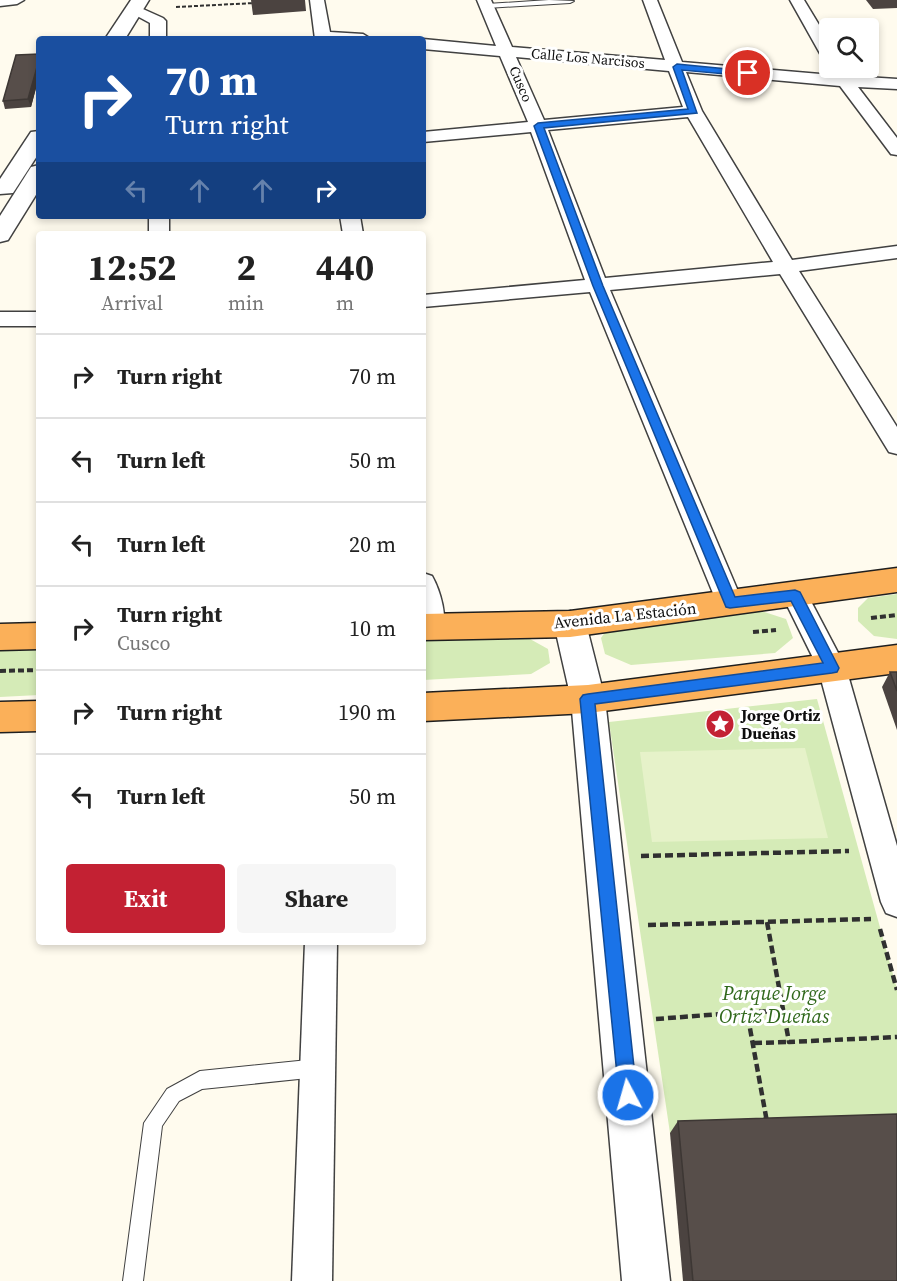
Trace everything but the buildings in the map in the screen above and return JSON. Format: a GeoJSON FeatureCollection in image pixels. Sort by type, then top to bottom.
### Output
{"type":"FeatureCollection","features":[{"type":"Feature","properties":{"kind":"highway","name":"Avenida La Estación"},"geometry":{"type":"LineString","coordinates":[[427,627],[570,624],[795,596],[897,580]]}},
{"type":"Feature","properties":{"kind":"highway"},"geometry":{"type":"LineString","coordinates":[[0,637],[36,636]]}},
{"type":"Feature","properties":{"kind":"highway"},"geometry":{"type":"LineString","coordinates":[[426,707],[588,699],[897,659]]}},
{"type":"Feature","properties":{"kind":"highway"},"geometry":{"type":"LineString","coordinates":[[0,717],[36,716]]}},
{"type":"Feature","properties":{"kind":"street"},"geometry":{"type":"LineString","coordinates":[[0,2],[18,0]]}},
{"type":"Feature","properties":{"kind":"street"},"geometry":{"type":"LineString","coordinates":[[317,0],[323,36]]}},
{"type":"Feature","properties":{"kind":"street"},"geometry":{"type":"LineString","coordinates":[[650,0],[693,111],[897,446]]}},
{"type":"Feature","properties":{"kind":"street"},"geometry":{"type":"LineString","coordinates":[[797,0],[819,38]]}},
{"type":"Feature","properties":{"kind":"street","name":"Cusco"},"geometry":{"type":"LineString","coordinates":[[485,3],[538,126],[598,286],[730,603]]}},
{"type":"Feature","properties":{"kind":"street"},"geometry":{"type":"LineString","coordinates":[[117,36],[137,5],[158,21],[158,36]]}},
{"type":"Feature","properties":{"kind":"street","name":"Calle Los Narcisos"},"geometry":{"type":"LineString","coordinates":[[426,44],[677,67],[819,73]]}},
{"type":"Feature","properties":{"kind":"street"},"geometry":{"type":"LineString","coordinates":[[842,78],[897,150]]}},
{"type":"Feature","properties":{"kind":"street","name":"Calle Los Narcisos"},"geometry":{"type":"LineString","coordinates":[[862,78],[897,84]]}},
{"type":"Feature","properties":{"kind":"street"},"geometry":{"type":"LineString","coordinates":[[426,137],[693,111]]}},
{"type":"Feature","properties":{"kind":"street"},"geometry":{"type":"LineString","coordinates":[[0,196],[36,142]]}},
{"type":"Feature","properties":{"kind":"street"},"geometry":{"type":"LineString","coordinates":[[0,235],[36,177]]}},
{"type":"Feature","properties":{"kind":"street"},"geometry":{"type":"LineString","coordinates":[[426,301],[786,267],[897,252]]}},
{"type":"Feature","properties":{"kind":"street"},"geometry":{"type":"LineString","coordinates":[[0,320],[36,319]]}},
{"type":"Feature","properties":{"kind":"street"},"geometry":{"type":"LineString","coordinates":[[795,596],[832,668],[887,910]]}},
{"type":"Feature","properties":{"kind":"street"},"geometry":{"type":"LineString","coordinates":[[570,624],[588,699],[646,1281]]}},
{"type":"Feature","properties":{"kind":"street"},"geometry":{"type":"LineString","coordinates":[[312,1281],[321,945]]}},
{"type":"Feature","properties":{"kind":"lane"},"geometry":{"type":"LineString","coordinates":[[485,3],[570,1]]}},
{"type":"Feature","properties":{"kind":"lane"},"geometry":{"type":"LineString","coordinates":[[133,1281],[153,1123],[173,1095],[200,1080],[318,1068]]}},
{"type":"Feature","properties":{"kind":"path"},"geometry":{"type":"LineString","coordinates":[[137,5],[265,3]]}},
{"type":"Feature","properties":{"kind":"path"},"geometry":{"type":"LineString","coordinates":[[871,618],[897,615]]}},
{"type":"Feature","properties":{"kind":"path"},"geometry":{"type":"LineString","coordinates":[[0,671],[36,670]]}},
{"type":"Feature","properties":{"kind":"path"},"geometry":{"type":"LineString","coordinates":[[629,857],[859,850]]}},
{"type":"Feature","properties":{"kind":"path"},"geometry":{"type":"LineString","coordinates":[[639,925],[767,922],[887,910]]}},
{"type":"Feature","properties":{"kind":"path"},"geometry":{"type":"LineString","coordinates":[[767,922],[789,1042]]}},
{"type":"Feature","properties":{"kind":"path"},"geometry":{"type":"LineString","coordinates":[[879,926],[897,990]]}},
{"type":"Feature","properties":{"kind":"path"},"geometry":{"type":"LineString","coordinates":[[655,1029],[653,1018],[783,1011]]}},
{"type":"Feature","properties":{"kind":"path"},"geometry":{"type":"LineString","coordinates":[[747,1012],[768,1129]]}},
{"type":"Feature","properties":{"kind":"path"},"geometry":{"type":"LineString","coordinates":[[754,1043],[897,1037]]}},
{"type":"Feature","properties":{"kind":"green space"},"geometry":{"type":"Polygon","coordinates":[[[897,594],[897,639],[874,636],[858,621],[858,608],[868,598],[897,594]]]}},
{"type":"Feature","properties":{"kind":"green space"},"geometry":{"type":"Polygon","coordinates":[[[761,611],[786,619],[793,638],[775,653],[631,665],[605,654],[601,638],[612,622],[761,611]]]}},
{"type":"Feature","properties":{"kind":"green space"},"geometry":{"type":"Polygon","coordinates":[[[530,639],[548,649],[550,663],[531,674],[426,680],[426,640],[530,639]]]}},
{"type":"Feature","properties":{"kind":"green space"},"geometry":{"type":"Polygon","coordinates":[[[36,643],[36,695],[0,697],[0,644],[36,643]]]}},
{"type":"Feature","properties":{"kind":"green space","name":"Parque Jorge Ortiz Dueñas"},"geometry":{"type":"Polygon","coordinates":[[[817,699],[897,989],[897,1125],[670,1133],[609,722],[817,699]]]}},
{"type":"Feature","properties":{"kind":"green space"},"geometry":{"type":"Polygon","coordinates":[[[805,748],[828,838],[652,842],[640,752],[805,748]]]}},
{"type":"Feature","properties":{"kind":"place","name":"Jorge Ortiz Dueñas"},"geometry":{"type":"Point","coordinates":[720,724]}},
{"type":"Feature","properties":{"kind":"route"},"geometry":{"type":"LineString","coordinates":[[628,1095],[588,699],[832,668],[795,596],[730,603],[598,286],[538,126],[693,111],[677,67],[748,73]]}}]}
